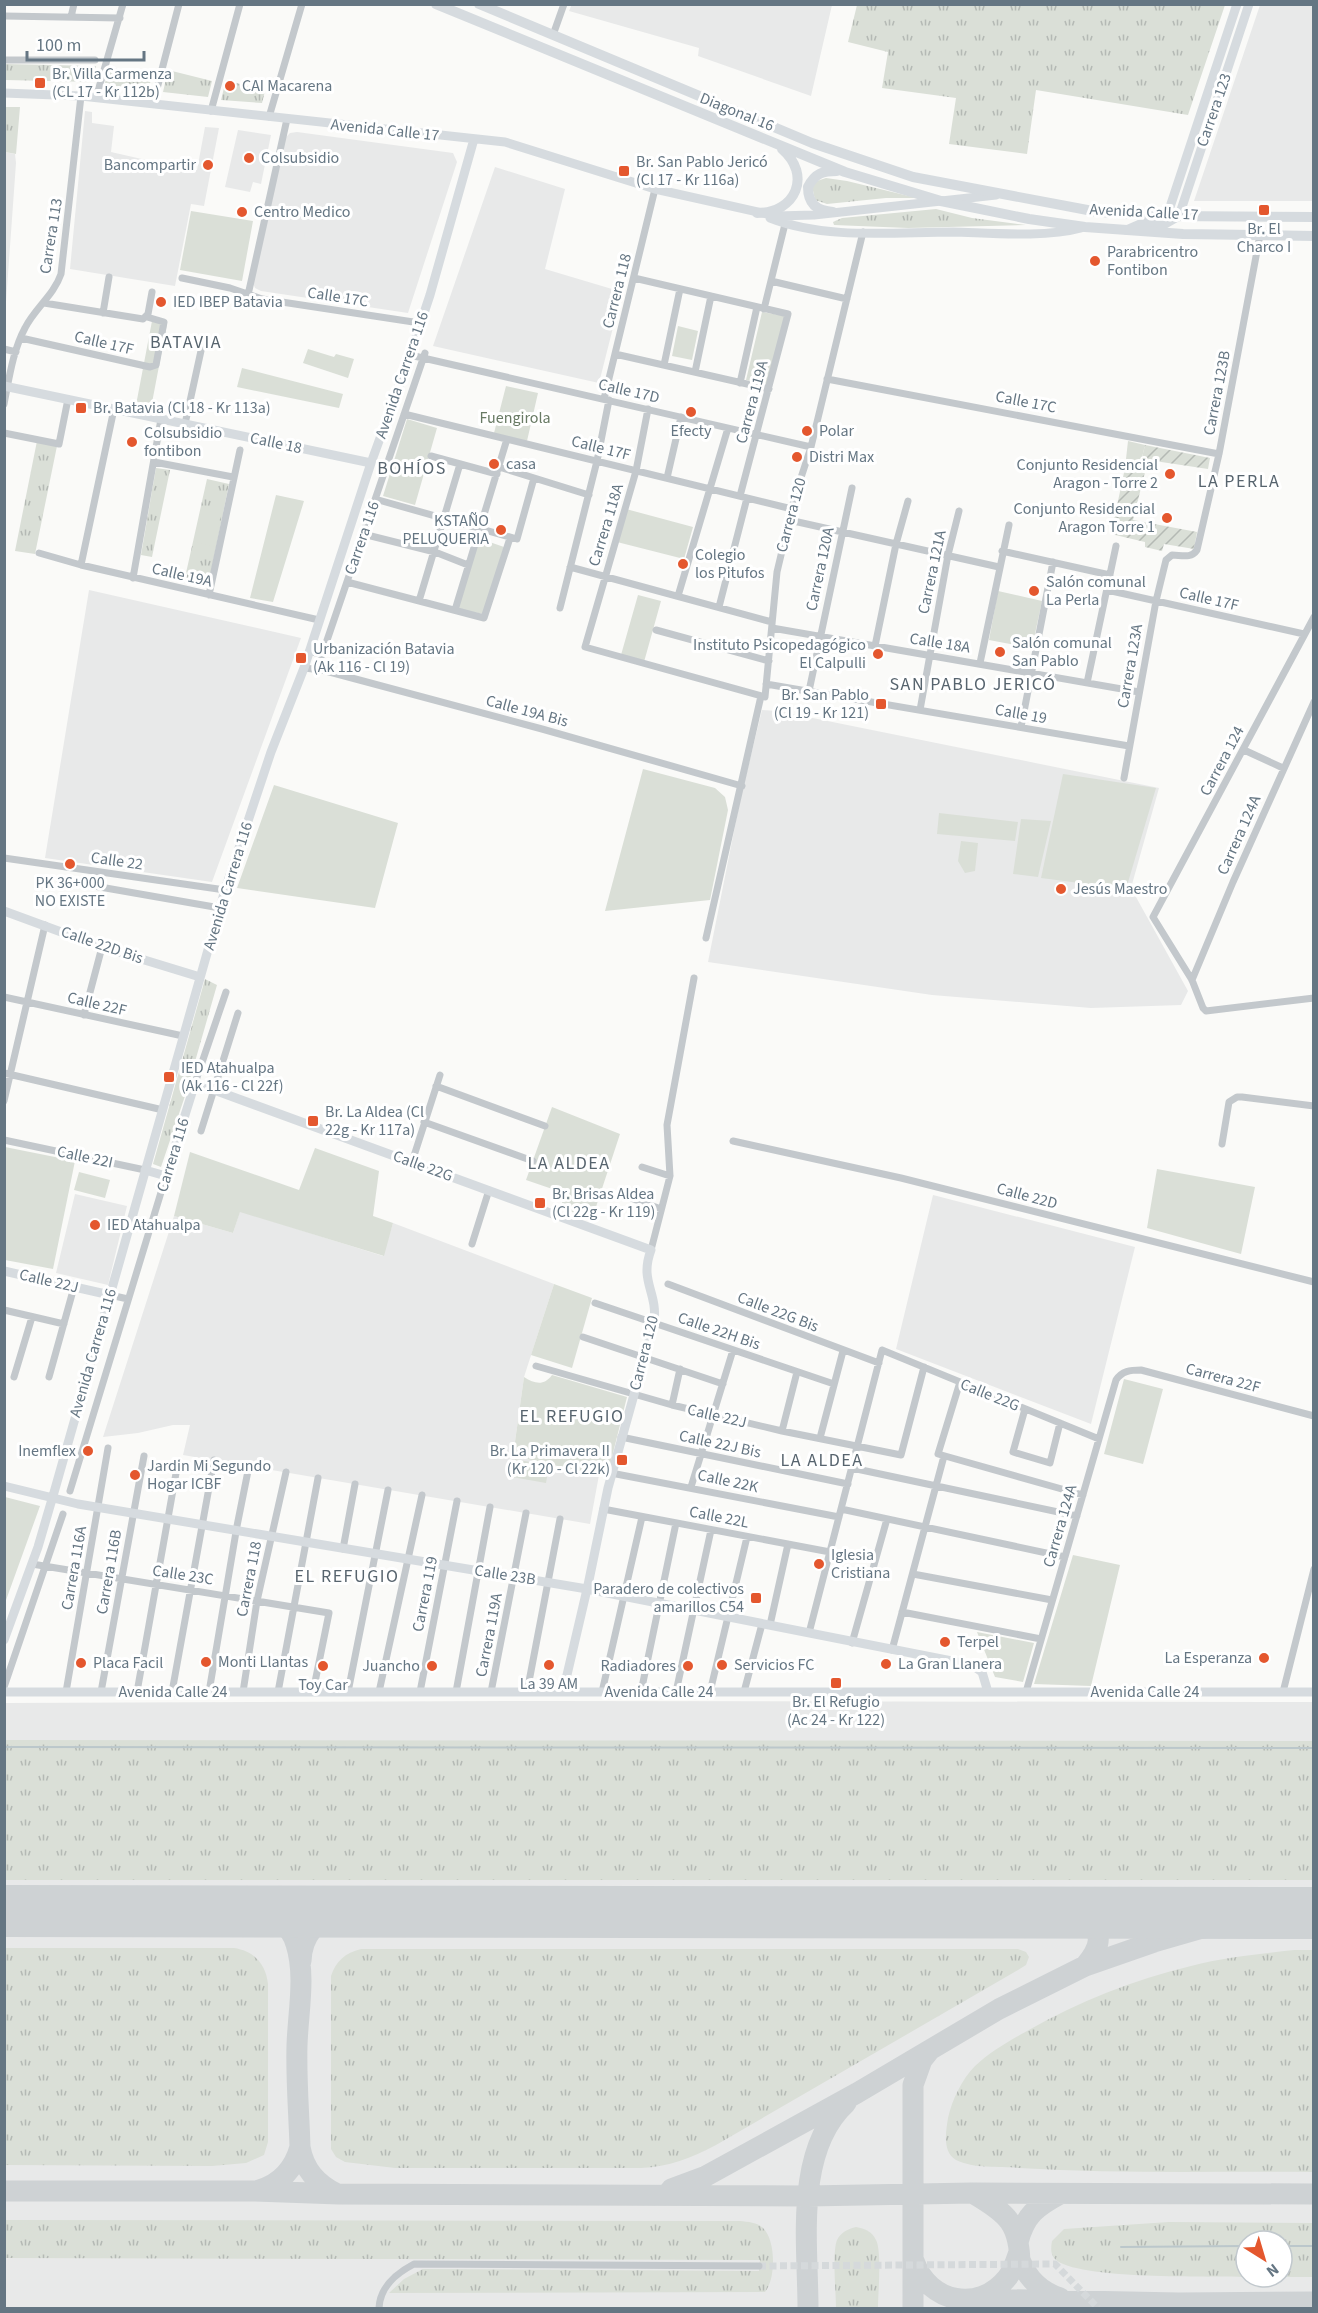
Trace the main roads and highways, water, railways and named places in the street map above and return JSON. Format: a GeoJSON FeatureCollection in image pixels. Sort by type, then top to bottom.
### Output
{"type":"FeatureCollection","features":[{"type":"Feature","properties":{"kind":"main road","name":"Diagonal 16"},"geometry":{"type":"LineString","coordinates":[[436,4],[845,172],[941,201]]}},
{"type":"Feature","properties":{"kind":"main road","name":"Diagonal 16"},"geometry":{"type":"LineString","coordinates":[[479,4],[802,139],[924,179],[1004,194]]}},
{"type":"Feature","properties":{"kind":"main road"},"geometry":{"type":"LineString","coordinates":[[757,213],[774,211],[783,207],[795,192],[798,183],[794,164],[777,145]]}},
{"type":"Feature","properties":{"kind":"main road"},"geometry":{"type":"LineString","coordinates":[[833,212],[817,209],[811,203],[808,187],[818,174],[825,171],[845,172]]}},
{"type":"Feature","properties":{"kind":"main road","name":"Avenida Calle 17"},"geometry":{"type":"LineString","coordinates":[[1004,194],[1098,212],[1167,216],[1314,217]]}},
{"type":"Feature","properties":{"kind":"main road","name":"Avenida Calle 17"},"geometry":{"type":"LineString","coordinates":[[941,201],[1029,219],[1125,231],[1314,236]]}},
{"type":"Feature","properties":{"kind":"waterway"},"geometry":{"type":"LineString","coordinates":[[4,1747],[1314,1748]]}},
{"type":"Feature","properties":{"kind":"waterway"},"geometry":{"type":"LineString","coordinates":[[1121,2247],[1234,2246]]}},
{"type":"Feature","properties":{"kind":"waterway"},"geometry":{"type":"LineString","coordinates":[[1294,2246],[1314,2246]]}},
{"type":"Feature","properties":{"kind":"tunnel"},"geometry":{"type":"LineString","coordinates":[[759,2266],[1055,2264],[1098,2308]]}},
{"type":"Feature","properties":{"kind":"place","name":"Br. Villa Carmenza (CL 17 - Kr 112b)"},"geometry":{"type":"Point","coordinates":[40,83]}},
{"type":"Feature","properties":{"kind":"place","name":"CAI Macarena"},"geometry":{"type":"Point","coordinates":[230,86]}},
{"type":"Feature","properties":{"kind":"place","name":"Colsubsidio"},"geometry":{"type":"Point","coordinates":[249,158]}},
{"type":"Feature","properties":{"kind":"place","name":"Bancompartir"},"geometry":{"type":"Point","coordinates":[208,165]}},
{"type":"Feature","properties":{"kind":"place","name":"Br. San Pablo Jericó (Cl 17 - Kr 116a)"},"geometry":{"type":"Point","coordinates":[624,171]}},
{"type":"Feature","properties":{"kind":"place","name":"Br. El Charco I"},"geometry":{"type":"Point","coordinates":[1264,210]}},
{"type":"Feature","properties":{"kind":"place","name":"Centro Medico"},"geometry":{"type":"Point","coordinates":[242,212]}},
{"type":"Feature","properties":{"kind":"place","name":"Parabricentro Fontibon"},"geometry":{"type":"Point","coordinates":[1095,261]}},
{"type":"Feature","properties":{"kind":"place","name":"IED IBEP Batavia"},"geometry":{"type":"Point","coordinates":[161,302]}},
{"type":"Feature","properties":{"kind":"place","name":"Br. Batavia (Cl 18 - Kr 113a)"},"geometry":{"type":"Point","coordinates":[81,408]}},
{"type":"Feature","properties":{"kind":"place","name":"Efecty"},"geometry":{"type":"Point","coordinates":[691,412]}},
{"type":"Feature","properties":{"kind":"place","name":"Polar"},"geometry":{"type":"Point","coordinates":[807,431]}},
{"type":"Feature","properties":{"kind":"place","name":"Colsubsidio fontibon"},"geometry":{"type":"Point","coordinates":[132,442]}},
{"type":"Feature","properties":{"kind":"place","name":"Distri Max"},"geometry":{"type":"Point","coordinates":[797,457]}},
{"type":"Feature","properties":{"kind":"place","name":"casa"},"geometry":{"type":"Point","coordinates":[494,464]}},
{"type":"Feature","properties":{"kind":"place","name":"Conjunto Residencial Aragon - Torre 2"},"geometry":{"type":"Point","coordinates":[1170,474]}},
{"type":"Feature","properties":{"kind":"place","name":"Conjunto Residencial Aragon Torre 1"},"geometry":{"type":"Point","coordinates":[1167,518]}},
{"type":"Feature","properties":{"kind":"place","name":"KSTAÑO PELUQUERIA"},"geometry":{"type":"Point","coordinates":[501,530]}},
{"type":"Feature","properties":{"kind":"place","name":"Colegio los Pitufos"},"geometry":{"type":"Point","coordinates":[683,564]}},
{"type":"Feature","properties":{"kind":"place","name":"Salón comunal La Perla"},"geometry":{"type":"Point","coordinates":[1034,591]}},
{"type":"Feature","properties":{"kind":"place","name":"Salón comunal San Pablo"},"geometry":{"type":"Point","coordinates":[1000,652]}},
{"type":"Feature","properties":{"kind":"place","name":"Instituto Psicopedagógico El Calpulli"},"geometry":{"type":"Point","coordinates":[878,654]}},
{"type":"Feature","properties":{"kind":"place","name":"Urbanización Batavia (Ak 116 - Cl 19)"},"geometry":{"type":"Point","coordinates":[301,658]}},
{"type":"Feature","properties":{"kind":"place","name":"Br. San Pablo (Cl 19 - Kr 121)"},"geometry":{"type":"Point","coordinates":[881,704]}},
{"type":"Feature","properties":{"kind":"place","name":"PK 36+000 NO EXISTE"},"geometry":{"type":"Point","coordinates":[70,864]}},
{"type":"Feature","properties":{"kind":"place","name":"Jesús Maestro"},"geometry":{"type":"Point","coordinates":[1061,889]}},
{"type":"Feature","properties":{"kind":"place","name":"IED Atahualpa (Ak 116 - Cl 22f)"},"geometry":{"type":"Point","coordinates":[169,1077]}},
{"type":"Feature","properties":{"kind":"place","name":"Br. La Aldea (Cl 22g - Kr 117a)"},"geometry":{"type":"Point","coordinates":[313,1121]}},
{"type":"Feature","properties":{"kind":"place","name":"Br. Brisas Aldea (Cl 22g - Kr 119)"},"geometry":{"type":"Point","coordinates":[540,1203]}},
{"type":"Feature","properties":{"kind":"place","name":"IED Atahualpa"},"geometry":{"type":"Point","coordinates":[95,1225]}},
{"type":"Feature","properties":{"kind":"place","name":"Inemflex"},"geometry":{"type":"Point","coordinates":[88,1451]}},
{"type":"Feature","properties":{"kind":"place","name":"Br. La Primavera II (Kr 120 - Cl 22k)"},"geometry":{"type":"Point","coordinates":[622,1460]}},
{"type":"Feature","properties":{"kind":"place","name":"Jardin Mi Segundo Hogar ICBF"},"geometry":{"type":"Point","coordinates":[135,1475]}},
{"type":"Feature","properties":{"kind":"place","name":"Iglesia Cristiana"},"geometry":{"type":"Point","coordinates":[819,1564]}},
{"type":"Feature","properties":{"kind":"place","name":"Paradero de colectivos amarillos C54"},"geometry":{"type":"Point","coordinates":[756,1598]}},
{"type":"Feature","properties":{"kind":"place","name":"Terpel"},"geometry":{"type":"Point","coordinates":[945,1642]}},
{"type":"Feature","properties":{"kind":"place","name":"La Esperanza"},"geometry":{"type":"Point","coordinates":[1264,1658]}},
{"type":"Feature","properties":{"kind":"place","name":"Monti Llantas"},"geometry":{"type":"Point","coordinates":[206,1662]}},
{"type":"Feature","properties":{"kind":"place","name":"Placa Facil"},"geometry":{"type":"Point","coordinates":[81,1663]}},
{"type":"Feature","properties":{"kind":"place","name":"La Gran Llanera"},"geometry":{"type":"Point","coordinates":[886,1664]}},
{"type":"Feature","properties":{"kind":"place","name":"La 39 AM"},"geometry":{"type":"Point","coordinates":[549,1665]}},
{"type":"Feature","properties":{"kind":"place","name":"Servicios FC"},"geometry":{"type":"Point","coordinates":[722,1665]}},
{"type":"Feature","properties":{"kind":"place","name":"Toy Car"},"geometry":{"type":"Point","coordinates":[323,1666]}},
{"type":"Feature","properties":{"kind":"place","name":"Juancho"},"geometry":{"type":"Point","coordinates":[432,1666]}},
{"type":"Feature","properties":{"kind":"place","name":"Radiadores"},"geometry":{"type":"Point","coordinates":[688,1666]}},
{"type":"Feature","properties":{"kind":"place","name":"Br. El Refugio (Ac 24 - Kr 122)"},"geometry":{"type":"Point","coordinates":[836,1683]}},
{"type":"Feature","properties":{"kind":"district","name":"BATAVIA"},"geometry":{"type":"Point","coordinates":[186,342]}},
{"type":"Feature","properties":{"kind":"district","name":"BOHÍOS"},"geometry":{"type":"Point","coordinates":[412,468]}},
{"type":"Feature","properties":{"kind":"district","name":"LA PERLA"},"geometry":{"type":"Point","coordinates":[1239,481]}},
{"type":"Feature","properties":{"kind":"district","name":"SAN PABLO JERICÓ"},"geometry":{"type":"Point","coordinates":[973,684]}},
{"type":"Feature","properties":{"kind":"district","name":"LA ALDEA"},"geometry":{"type":"Point","coordinates":[569,1163]}},
{"type":"Feature","properties":{"kind":"district","name":"EL REFUGIO"},"geometry":{"type":"Point","coordinates":[572,1416]}},
{"type":"Feature","properties":{"kind":"district","name":"LA ALDEA"},"geometry":{"type":"Point","coordinates":[822,1460]}},
{"type":"Feature","properties":{"kind":"district","name":"EL REFUGIO"},"geometry":{"type":"Point","coordinates":[347,1576]}},
{"type":"Feature","properties":{"kind":"park label","name":"Fuengirola"},"geometry":{"type":"Point","coordinates":[515,418]}}]}
